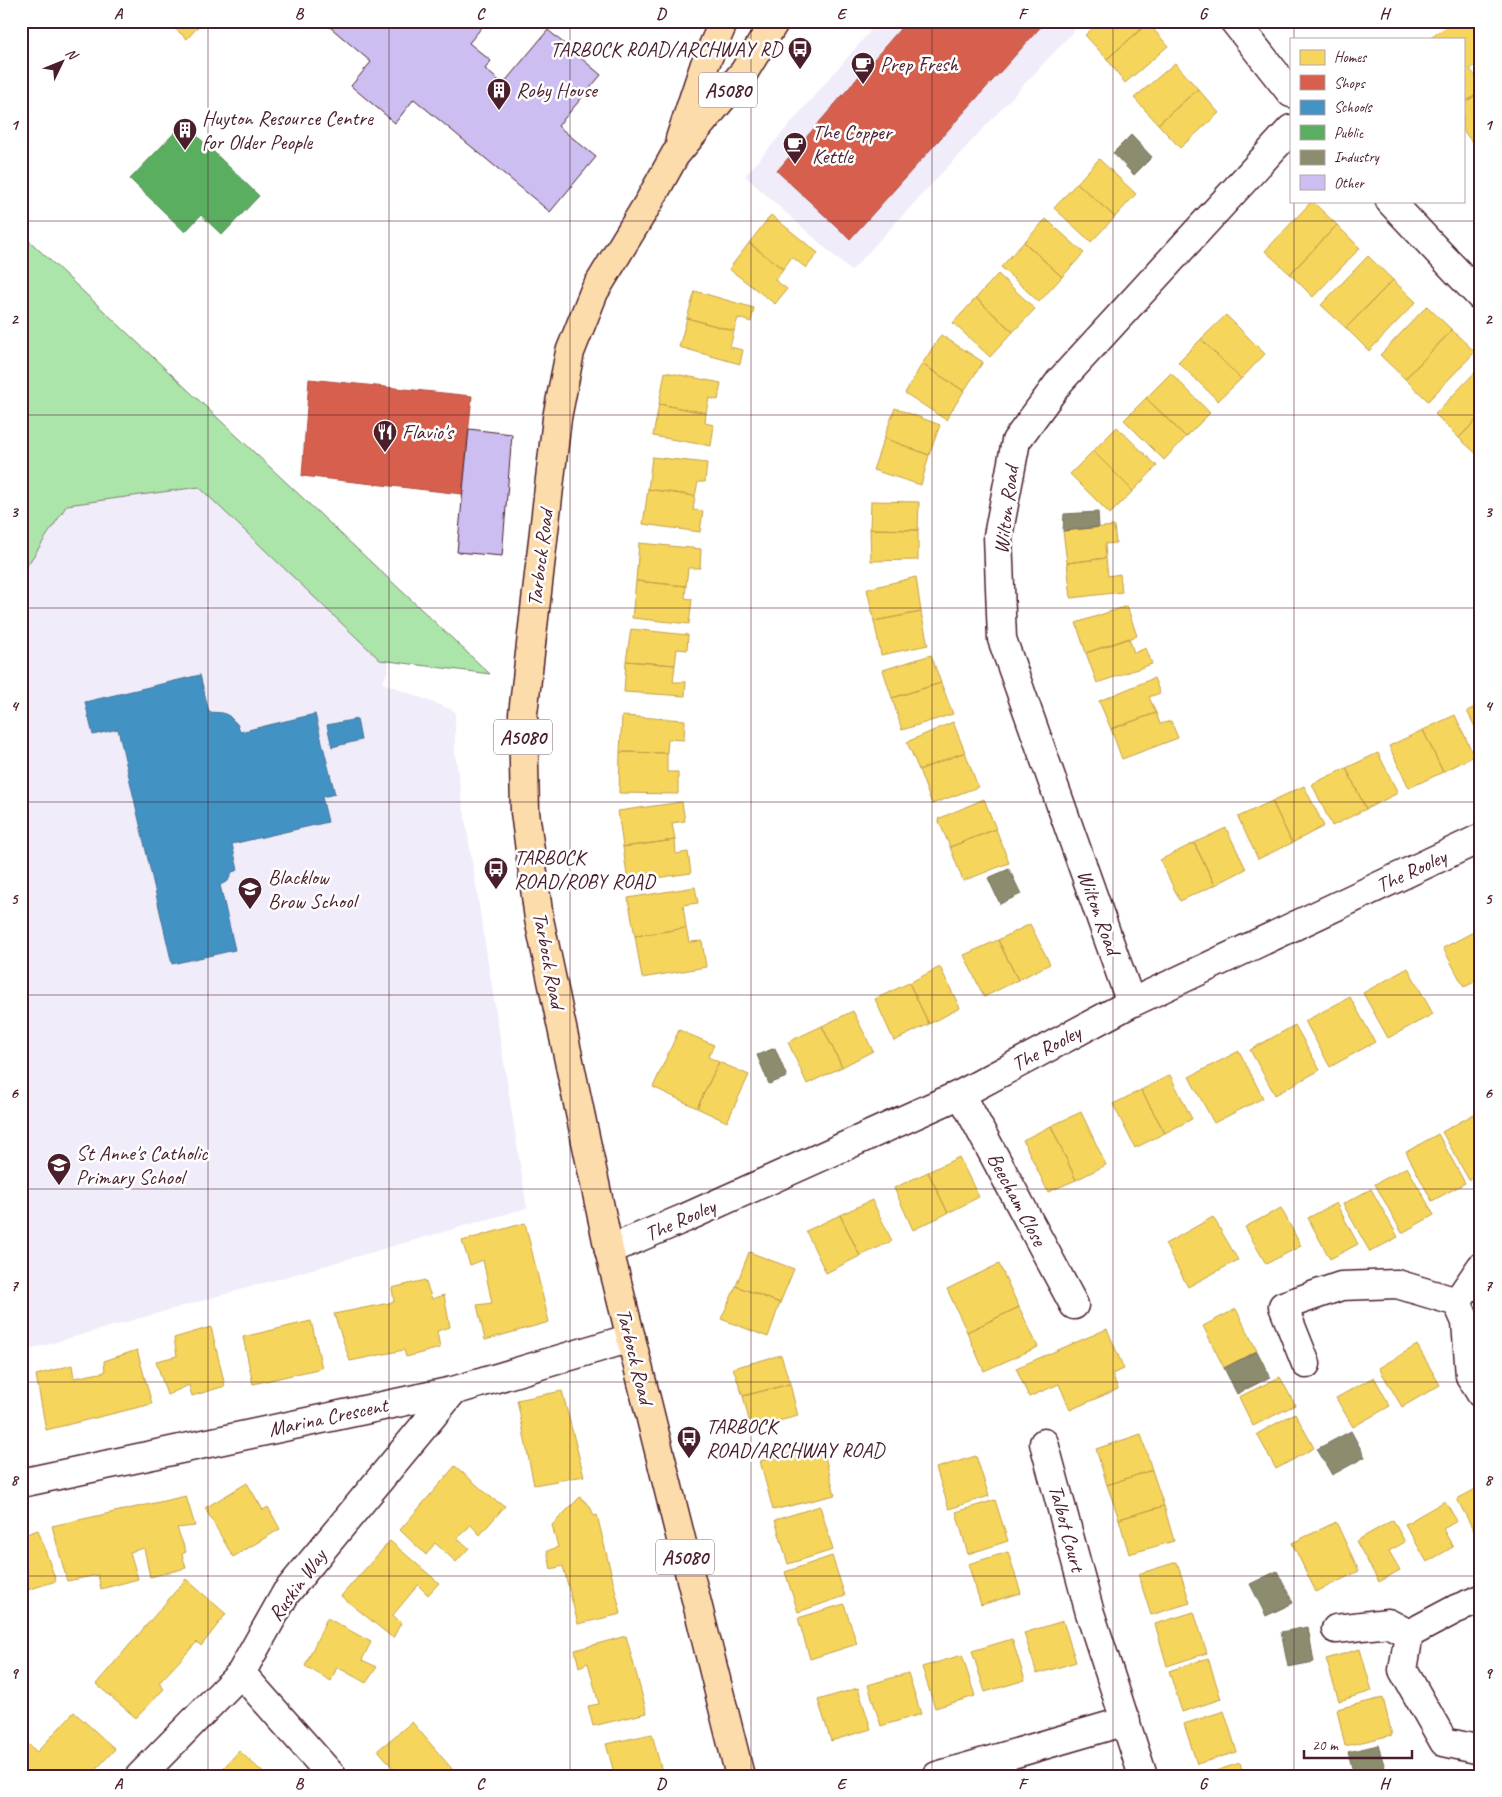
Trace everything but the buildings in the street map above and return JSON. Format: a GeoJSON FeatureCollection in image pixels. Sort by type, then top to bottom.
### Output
{"type":"FeatureCollection","features":[{"type":"Feature","properties":{"kind":"main road","name":"Tarbock Road"},"geometry":{"type":"LineString","coordinates":[[675,155],[705,64],[724,21]]}},
{"type":"Feature","properties":{"kind":"main road","name":"Tarbock Road"},"geometry":{"type":"LineString","coordinates":[[740,1776],[608,1250],[540,919],[525,812],[523,714],[557,418],[570,352],[594,292],[675,155],[744,72],[775,21]]}},
{"type":"Feature","properties":{"kind":"street"},"geometry":{"type":"LineString","coordinates":[[1234,21],[1290,92]]}},
{"type":"Feature","properties":{"kind":"street","name":"Wilton Road"},"geometry":{"type":"LineString","coordinates":[[1131,1003],[1002,639],[998,536],[1016,441],[1060,381],[1290,130]]}},
{"type":"Feature","properties":{"kind":"street"},"geometry":{"type":"LineString","coordinates":[[1391,202],[1481,297]]}},
{"type":"Feature","properties":{"kind":"street","name":"The Rooley"},"geometry":{"type":"LineString","coordinates":[[608,1250],[685,1218],[960,1094],[1131,1003],[1481,838]]}},
{"type":"Feature","properties":{"kind":"street","name":"Beecham Close"},"geometry":{"type":"LineString","coordinates":[[960,1094],[1074,1305]]}},
{"type":"Feature","properties":{"kind":"street"},"geometry":{"type":"LineString","coordinates":[[1456,1302],[1481,1267]]}},
{"type":"Feature","properties":{"kind":"street"},"geometry":{"type":"LineString","coordinates":[[1306,1364],[1283,1306],[1341,1286],[1397,1284],[1456,1302],[1466,1322],[1470,1376],[1481,1394]]}},
{"type":"Feature","properties":{"kind":"street","name":"Marina Crescent"},"geometry":{"type":"LineString","coordinates":[[21,1483],[453,1391],[631,1338]]}},
{"type":"Feature","properties":{"kind":"street","name":"Ruskin Way"},"geometry":{"type":"LineString","coordinates":[[140,1776],[241,1673],[286,1593],[453,1391]]}},
{"type":"Feature","properties":{"kind":"street","name":"Talbot Court"},"geometry":{"type":"LineString","coordinates":[[1044,1443],[1090,1613],[1143,1776]]}},
{"type":"Feature","properties":{"kind":"street"},"geometry":{"type":"LineString","coordinates":[[1409,1634],[1456,1609],[1481,1599]]}},
{"type":"Feature","properties":{"kind":"street"},"geometry":{"type":"LineString","coordinates":[[1336,1629],[1388,1622],[1409,1634]]}},
{"type":"Feature","properties":{"kind":"street"},"geometry":{"type":"LineString","coordinates":[[1409,1634],[1403,1670],[1444,1742],[1481,1750]]}},
{"type":"Feature","properties":{"kind":"street"},"geometry":{"type":"LineString","coordinates":[[241,1673],[332,1776]]}},
{"type":"Feature","properties":{"kind":"street"},"geometry":{"type":"LineString","coordinates":[[937,1776],[1126,1721]]}},
{"type":"Feature","properties":{"kind":"shaded area"},"geometry":{"type":"Polygon","coordinates":[[[879,21],[1083,21],[851,271],[745,176],[879,21]]]}},
{"type":"Feature","properties":{"kind":"shaded area","name":"Blacklow Brow School"},"geometry":{"type":"Polygon","coordinates":[[[199,487],[380,660],[389,661],[383,683],[455,711],[455,754],[527,1208],[21,1352],[21,575],[67,505],[199,487]]]}},
{"type":"Feature","properties":{"kind":"green space"},"geometry":{"type":"Polygon","coordinates":[[[21,233],[490,674],[380,660],[199,487],[67,505],[21,575],[21,233]]]}},
{"type":"Feature","properties":{"kind":"place","name":"TARBOCK ROAD/ARCHWAY RD"},"geometry":{"type":"Point","coordinates":[800,70]}},
{"type":"Feature","properties":{"kind":"place","name":"Prep Fresh"},"geometry":{"type":"Point","coordinates":[863,85]}},
{"type":"Feature","properties":{"kind":"place","name":"Roby House"},"geometry":{"type":"Point","coordinates":[499,111]}},
{"type":"Feature","properties":{"kind":"place","name":"Huyton Resource Centre for Older People"},"geometry":{"type":"Point","coordinates":[185,151]}},
{"type":"Feature","properties":{"kind":"place","name":"The Copper Kettle"},"geometry":{"type":"Point","coordinates":[795,165]}},
{"type":"Feature","properties":{"kind":"place","name":"Flavio's"},"geometry":{"type":"Point","coordinates":[385,453]}},
{"type":"Feature","properties":{"kind":"place","name":"TARBOCK ROAD/ROBY ROAD"},"geometry":{"type":"Point","coordinates":[496,890]}},
{"type":"Feature","properties":{"kind":"place","name":"Blacklow Brow School"},"geometry":{"type":"Point","coordinates":[250,910]}},
{"type":"Feature","properties":{"kind":"place","name":"St Anne's Catholic Primary School"},"geometry":{"type":"Point","coordinates":[59,1186]}},
{"type":"Feature","properties":{"kind":"place","name":"TARBOCK ROAD/ARCHWAY ROAD"},"geometry":{"type":"Point","coordinates":[689,1459]}}]}
